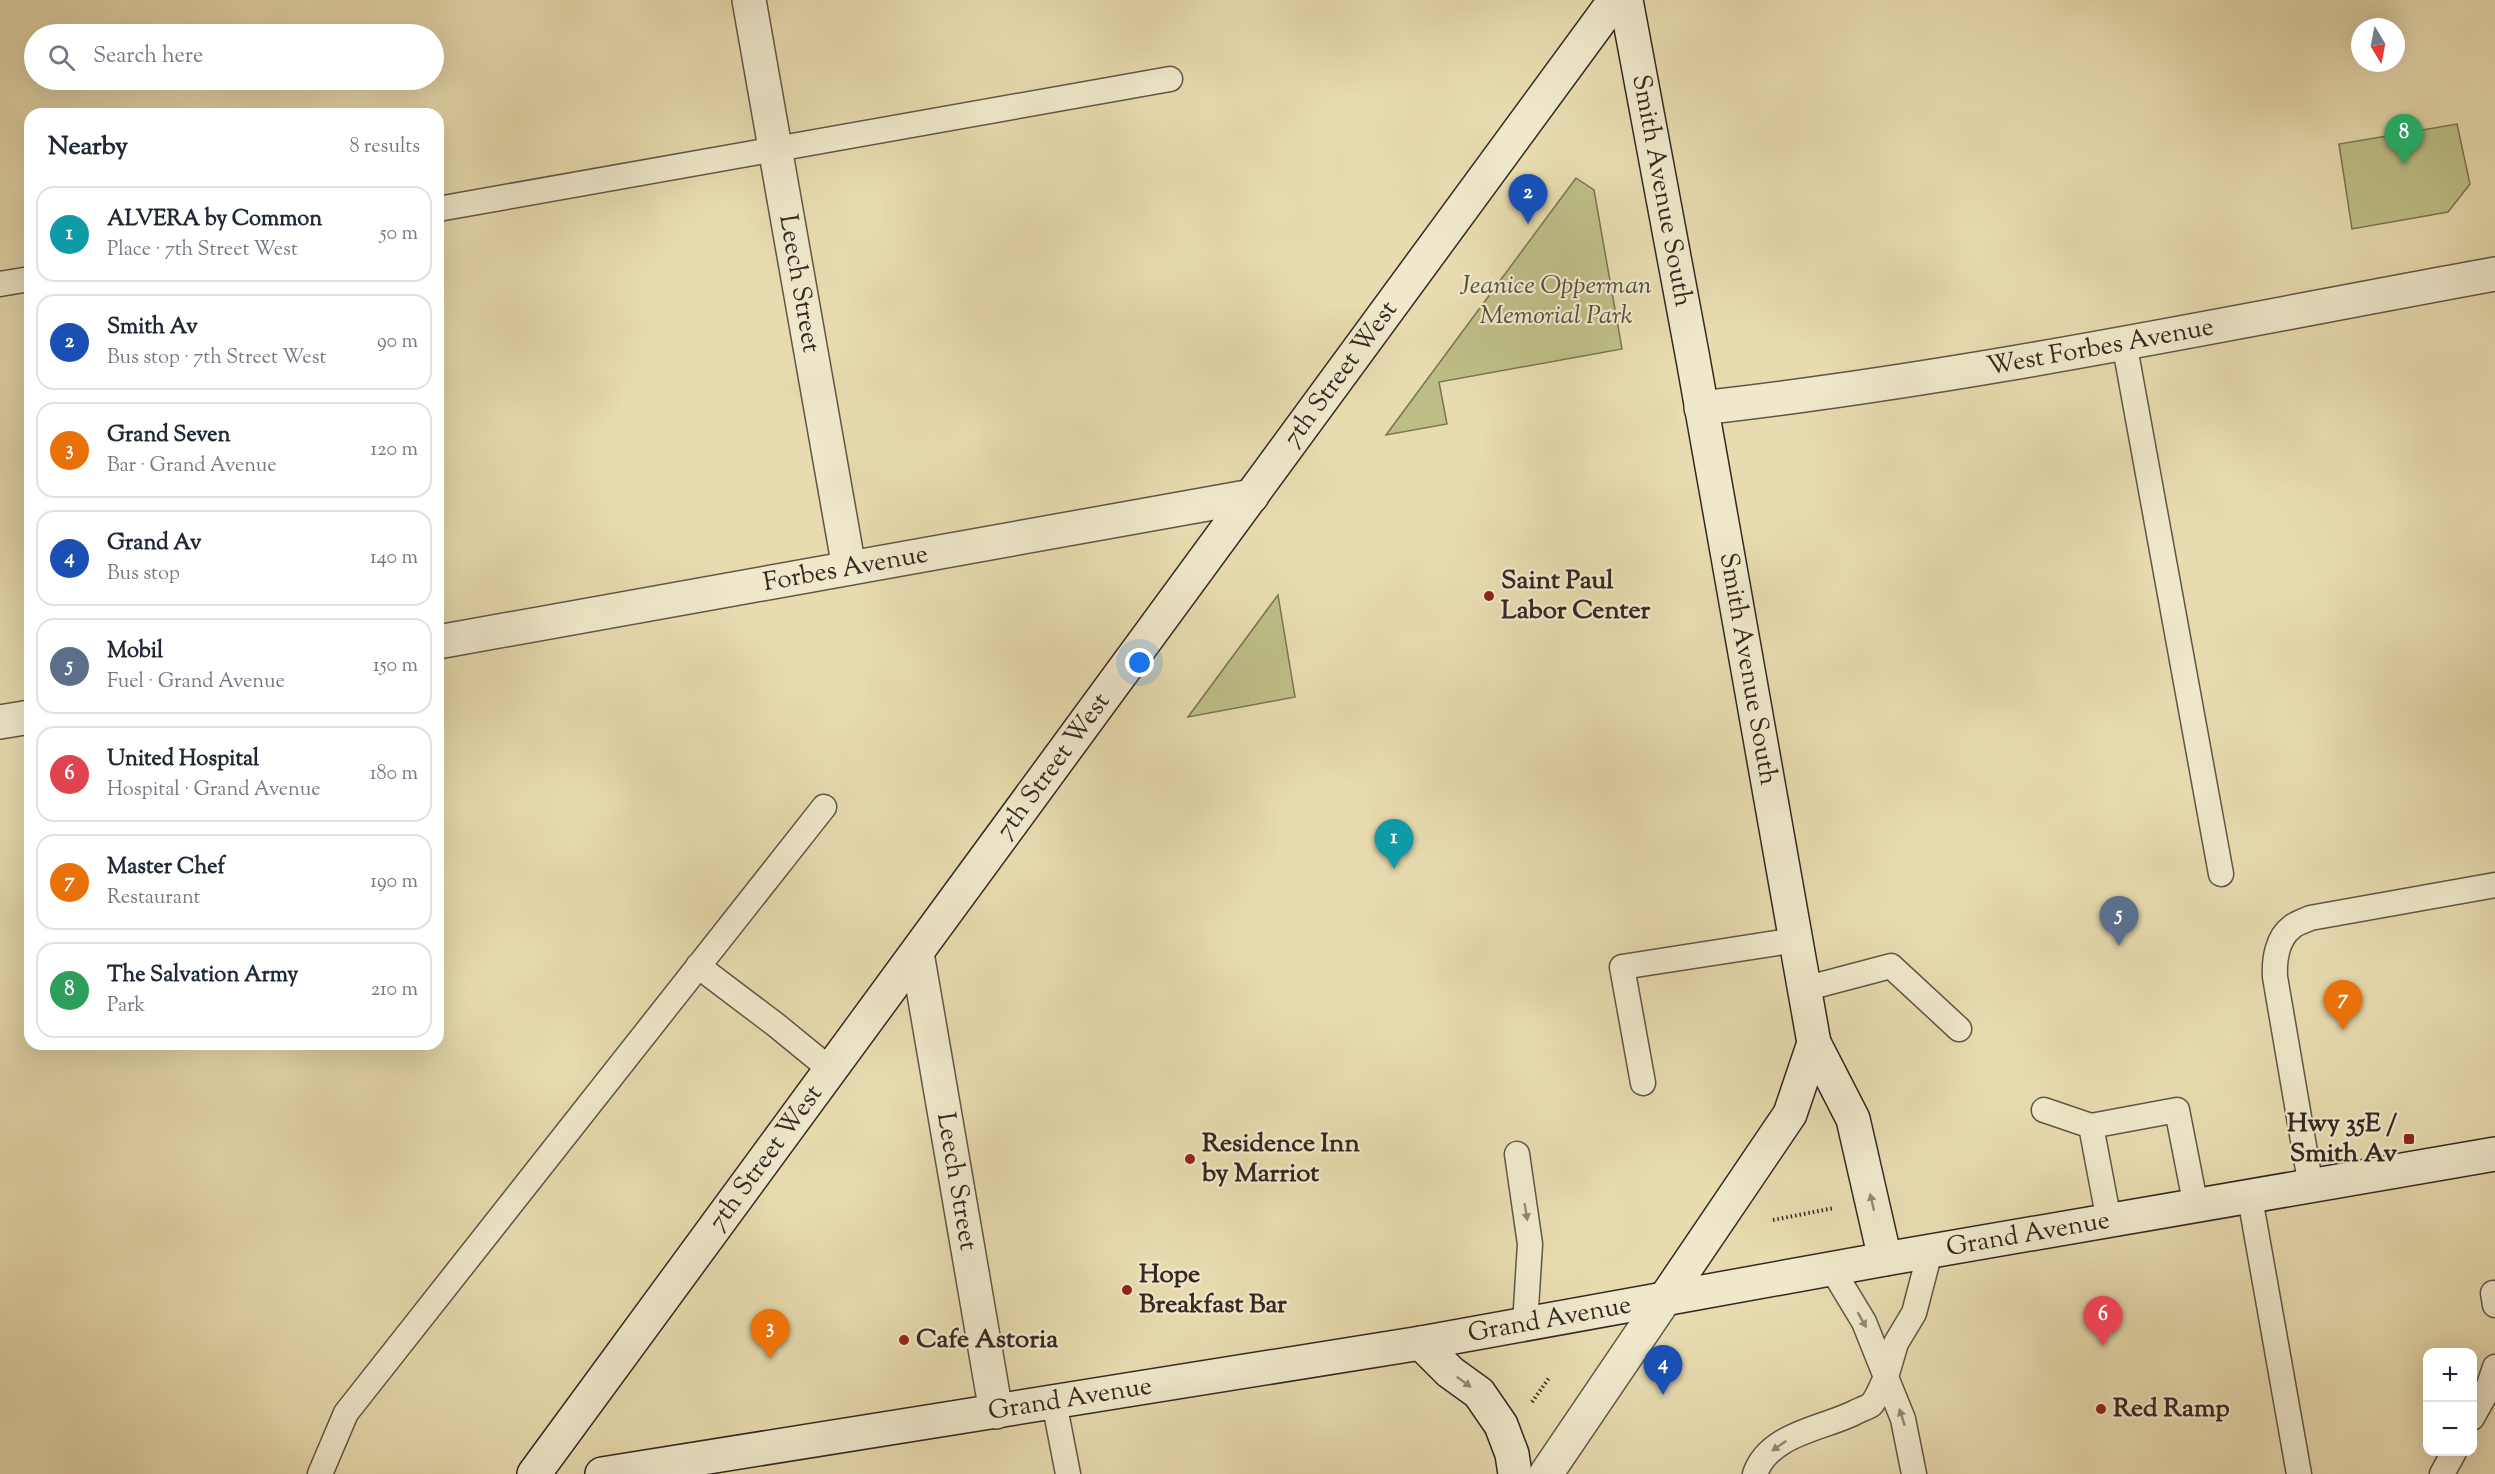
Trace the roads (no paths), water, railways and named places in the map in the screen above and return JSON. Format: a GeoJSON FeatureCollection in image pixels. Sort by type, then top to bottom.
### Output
{"type":"FeatureCollection","features":[{"type":"Feature","properties":{"kind":"main road","name":"Leech Street"},"geometry":{"type":"LineString","coordinates":[[749,0],[849,568]]}},
{"type":"Feature","properties":{"kind":"main road","name":"7th Street West"},"geometry":{"type":"LineString","coordinates":[[534,1474],[1615,0]]}},
{"type":"Feature","properties":{"kind":"main road","name":"Smith Avenue South"},"geometry":{"type":"LineString","coordinates":[[1546,1474],[1790,1114],[1814,1043],[1626,0]]}},
{"type":"Feature","properties":{"kind":"main road","name":"West Forbes Avenue"},"geometry":{"type":"LineString","coordinates":[[1701,408],[1777,399],[1936,374],[2495,274]]}},
{"type":"Feature","properties":{"kind":"main road","name":"Forbes Avenue"},"geometry":{"type":"LineString","coordinates":[[444,641],[1252,496]]}},
{"type":"Feature","properties":{"kind":"main road","name":"Leech Street"},"geometry":{"type":"LineString","coordinates":[[917,953],[996,1412]]}},
{"type":"Feature","properties":{"kind":"main road"},"geometry":{"type":"LineString","coordinates":[[1814,1043],[1853,1119],[1885,1259]]}},
{"type":"Feature","properties":{"kind":"main road","name":"Grand Avenue"},"geometry":{"type":"LineString","coordinates":[[602,1474],[1421,1343],[1885,1259],[2250,1198],[2495,1154]]}},
{"type":"Feature","properties":{"kind":"main road"},"geometry":{"type":"LineString","coordinates":[[1421,1343],[1450,1372],[1479,1393],[1501,1425],[1512,1454],[1515,1474]]}},
{"type":"Feature","properties":{"kind":"lane"},"geometry":{"type":"LineString","coordinates":[[444,208],[1170,79]]}},
{"type":"Feature","properties":{"kind":"lane"},"geometry":{"type":"LineString","coordinates":[[0,284],[24,280]]}},
{"type":"Feature","properties":{"kind":"lane"},"geometry":{"type":"LineString","coordinates":[[2124,342],[2221,874]]}},
{"type":"Feature","properties":{"kind":"lane"},"geometry":{"type":"LineString","coordinates":[[320,1474],[346,1413],[824,807]]}},
{"type":"Feature","properties":{"kind":"lane"},"geometry":{"type":"LineString","coordinates":[[2311,1187],[2275,977],[2274,961],[2281,941],[2291,927],[2310,918],[2495,885]]}},
{"type":"Feature","properties":{"kind":"lane"},"geometry":{"type":"LineString","coordinates":[[1643,1083],[1622,967],[1796,940]]}},
{"type":"Feature","properties":{"kind":"lane"},"geometry":{"type":"LineString","coordinates":[[698,966],[831,1070]]}},
{"type":"Feature","properties":{"kind":"lane"},"geometry":{"type":"LineString","coordinates":[[1804,989],[1891,966],[1959,1029]]}},
{"type":"Feature","properties":{"kind":"lane"},"geometry":{"type":"LineString","coordinates":[[2044,1110],[2091,1126],[2177,1110],[2196,1207]]}},
{"type":"Feature","properties":{"kind":"lane"},"geometry":{"type":"LineString","coordinates":[[2091,1126],[2109,1221]]}},
{"type":"Feature","properties":{"kind":"lane"},"geometry":{"type":"LineString","coordinates":[[1518,1154],[1530,1244],[1525,1324]]}},
{"type":"Feature","properties":{"kind":"lane"},"geometry":{"type":"LineString","coordinates":[[2250,1198],[2299,1474]]}},
{"type":"Feature","properties":{"kind":"lane"},"geometry":{"type":"LineString","coordinates":[[1755,1474],[1757,1468],[1774,1448],[1782,1443],[1798,1434],[1842,1419],[1871,1404],[1886,1377],[1896,1343],[1914,1313],[1929,1252]]}},
{"type":"Feature","properties":{"kind":"lane"},"geometry":{"type":"LineString","coordinates":[[1832,1269],[1864,1322],[1904,1419],[1914,1474]]}},
{"type":"Feature","properties":{"kind":"lane"},"geometry":{"type":"LineString","coordinates":[[2477,1409],[2487,1391],[2495,1367]]}},
{"type":"Feature","properties":{"kind":"lane"},"geometry":{"type":"LineString","coordinates":[[1054,1402],[1068,1474]]}},
{"type":"Feature","properties":{"kind":"lane"},"geometry":{"type":"LineString","coordinates":[[2442,1474],[2452,1456]]}},
{"type":"Feature","properties":{"kind":"place","name":"The Salvation Army"},"geometry":{"type":"Point","coordinates":[2404,164]}},
{"type":"Feature","properties":{"kind":"place","name":"Smith Av"},"geometry":{"type":"Point","coordinates":[1528,224]}},
{"type":"Feature","properties":{"kind":"place","name":"Saint Paul Labor Center"},"geometry":{"type":"Point","coordinates":[1489,596]}},
{"type":"Feature","properties":{"kind":"place","name":"ALVERA by Common"},"geometry":{"type":"Point","coordinates":[1394,869]}},
{"type":"Feature","properties":{"kind":"place","name":"Mobil"},"geometry":{"type":"Point","coordinates":[2119,946]}},
{"type":"Feature","properties":{"kind":"place","name":"Master Chef"},"geometry":{"type":"Point","coordinates":[2343,1030]}},
{"type":"Feature","properties":{"kind":"place","name":"Hwy 35E / Smith Av"},"geometry":{"type":"Point","coordinates":[2409,1139]}},
{"type":"Feature","properties":{"kind":"place","name":"Residence Inn by Marriot"},"geometry":{"type":"Point","coordinates":[1190,1159]}},
{"type":"Feature","properties":{"kind":"place","name":"Hope Breakfast Bar"},"geometry":{"type":"Point","coordinates":[1127,1290]}},
{"type":"Feature","properties":{"kind":"place","name":"Cafe Astoria"},"geometry":{"type":"Point","coordinates":[904,1340]}},
{"type":"Feature","properties":{"kind":"place","name":"United Hospital"},"geometry":{"type":"Point","coordinates":[2103,1346]}},
{"type":"Feature","properties":{"kind":"place","name":"Grand Seven"},"geometry":{"type":"Point","coordinates":[770,1359]}},
{"type":"Feature","properties":{"kind":"place","name":"Grand Av"},"geometry":{"type":"Point","coordinates":[1663,1395]}},
{"type":"Feature","properties":{"kind":"place","name":"Red Ramp"},"geometry":{"type":"Point","coordinates":[2101,1409]}},
{"type":"Feature","properties":{"kind":"park label","name":"Jeanice Opperman Memorial Park"},"geometry":{"type":"Point","coordinates":[1556,301]}}]}
